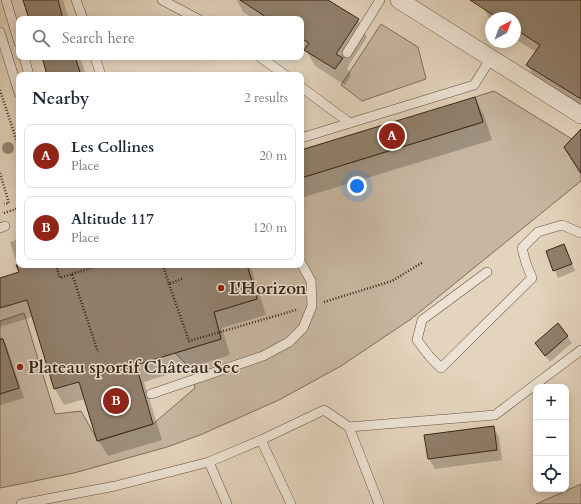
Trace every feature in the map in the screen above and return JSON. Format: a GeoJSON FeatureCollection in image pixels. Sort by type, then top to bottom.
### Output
{"type":"FeatureCollection","features":[{"type":"Feature","properties":{"kind":"street"},"geometry":{"type":"LineString","coordinates":[[399,0],[581,115]]}},
{"type":"Feature","properties":{"kind":"lane"},"geometry":{"type":"LineString","coordinates":[[6,0],[16,32]]}},
{"type":"Feature","properties":{"kind":"lane"},"geometry":{"type":"LineString","coordinates":[[76,0],[82,16]]}},
{"type":"Feature","properties":{"kind":"lane"},"geometry":{"type":"LineString","coordinates":[[162,0],[192,16]]}},
{"type":"Feature","properties":{"kind":"lane"},"geometry":{"type":"LineString","coordinates":[[347,53],[380,0]]}},
{"type":"Feature","properties":{"kind":"lane"},"geometry":{"type":"LineString","coordinates":[[0,32],[16,83]]}},
{"type":"Feature","properties":{"kind":"lane"},"geometry":{"type":"LineString","coordinates":[[304,137],[474,85],[491,58]]}},
{"type":"Feature","properties":{"kind":"lane"},"geometry":{"type":"LineString","coordinates":[[25,60],[28,72]]}},
{"type":"Feature","properties":{"kind":"lane"},"geometry":{"type":"LineString","coordinates":[[96,60],[100,72]]}},
{"type":"Feature","properties":{"kind":"lane"},"geometry":{"type":"LineString","coordinates":[[264,60],[281,72]]}},
{"type":"Feature","properties":{"kind":"lane"},"geometry":{"type":"LineString","coordinates":[[304,89],[350,123]]}},
{"type":"Feature","properties":{"kind":"lane"},"geometry":{"type":"LineString","coordinates":[[487,272],[422,320],[417,340],[441,368],[532,278],[522,248],[538,232],[562,225],[581,233]]}},
{"type":"Feature","properties":{"kind":"lane"},"geometry":{"type":"LineString","coordinates":[[151,394],[263,356],[289,342],[303,328],[312,306],[311,281],[304,268]]}},
{"type":"Feature","properties":{"kind":"lane"},"geometry":{"type":"LineString","coordinates":[[349,427],[495,415],[581,350]]}},
{"type":"Feature","properties":{"kind":"lane"},"geometry":{"type":"LineString","coordinates":[[21,504],[115,486],[209,462],[261,440],[324,410],[349,427],[379,504]]}},
{"type":"Feature","properties":{"kind":"lane"},"geometry":{"type":"LineString","coordinates":[[261,440],[291,504]]}},
{"type":"Feature","properties":{"kind":"lane"},"geometry":{"type":"LineString","coordinates":[[209,462],[227,504]]}},
{"type":"Feature","properties":{"kind":"path"},"geometry":{"type":"LineString","coordinates":[[0,90],[16,139]]}},
{"type":"Feature","properties":{"kind":"path"},"geometry":{"type":"LineString","coordinates":[[0,173],[9,203],[4,204]]}},
{"type":"Feature","properties":{"kind":"path"},"geometry":{"type":"LineString","coordinates":[[0,214],[16,209]]}},
{"type":"Feature","properties":{"kind":"path"},"geometry":{"type":"LineString","coordinates":[[164,268],[189,341],[312,306],[392,281],[423,262]]}},
{"type":"Feature","properties":{"kind":"path"},"geometry":{"type":"LineString","coordinates":[[57,268],[60,278],[91,268]]}},
{"type":"Feature","properties":{"kind":"path"},"geometry":{"type":"LineString","coordinates":[[72,274],[98,352]]}},
{"type":"Feature","properties":{"kind":"path"},"geometry":{"type":"LineString","coordinates":[[169,284],[184,278]]}},
{"type":"Feature","properties":{"kind":"shaded area"},"geometry":{"type":"Polygon","coordinates":[[[381,24],[418,47],[426,79],[362,101],[341,85],[381,24]]]}},
{"type":"Feature","properties":{"kind":"shaded area"},"geometry":{"type":"Polygon","coordinates":[[[494,91],[572,139],[564,147],[581,174],[581,181],[411,319],[341,366],[279,400],[200,435],[167,447],[74,473],[0,488],[0,321],[24,313],[55,414],[81,411],[98,441],[153,424],[195,388],[192,370],[175,353],[221,339],[214,312],[257,299],[248,268],[304,268],[304,177],[483,122],[475,97],[494,91]]]}},
{"type":"Feature","properties":{"kind":"shaded area"},"geometry":{"type":"Polygon","coordinates":[[[581,484],[581,504],[536,504],[563,492],[569,492],[569,489],[581,484]]]}},
{"type":"Feature","properties":{"kind":"building"},"geometry":{"type":"Polygon","coordinates":[[[23,0],[58,0],[62,16],[28,16],[23,0]]]}},
{"type":"Feature","properties":{"kind":"building"},"geometry":{"type":"Polygon","coordinates":[[[240,0],[328,0],[359,19],[336,54],[343,58],[335,69],[304,50],[309,43],[304,40],[304,16],[264,16],[240,0]]]}},
{"type":"Feature","properties":{"kind":"building"},"geometry":{"type":"Polygon","coordinates":[[[470,0],[581,0],[581,99],[526,65],[540,45],[521,33],[521,12],[489,12],[470,0]]]}},
{"type":"Feature","properties":{"kind":"building"},"geometry":{"type":"Polygon","coordinates":[[[43,60],[76,60],[80,72],[46,72],[43,60]]]}},
{"type":"Feature","properties":{"kind":"building"},"geometry":{"type":"Polygon","coordinates":[[[475,97],[483,122],[304,177],[304,149],[475,97]]]}},
{"type":"Feature","properties":{"kind":"building"},"geometry":{"type":"Polygon","coordinates":[[[581,129],[581,173],[564,147],[581,129]]]}},
{"type":"Feature","properties":{"kind":"building"},"geometry":{"type":"Polygon","coordinates":[[[564,244],[572,264],[553,271],[546,251],[564,244]]]}},
{"type":"Feature","properties":{"kind":"building"},"geometry":{"type":"Polygon","coordinates":[[[17,268],[248,268],[257,299],[214,312],[221,339],[136,365],[153,424],[97,441],[79,382],[54,389],[27,300],[0,308],[0,278],[19,272],[17,268]]]}},
{"type":"Feature","properties":{"kind":"building"},"geometry":{"type":"Polygon","coordinates":[[[558,323],[568,336],[545,356],[535,343],[558,323]]]}},
{"type":"Feature","properties":{"kind":"building"},"geometry":{"type":"Polygon","coordinates":[[[0,339],[3,339],[19,388],[0,394],[0,339]]]}},
{"type":"Feature","properties":{"kind":"building"},"geometry":{"type":"Polygon","coordinates":[[[494,426],[497,450],[428,459],[424,435],[494,426]]]}},
{"type":"Feature","properties":{"kind":"place","name":"Les Collines"},"geometry":{"type":"Point","coordinates":[392,136]}},
{"type":"Feature","properties":{"kind":"place","name":"L'Horizon"},"geometry":{"type":"Point","coordinates":[221,288]}},
{"type":"Feature","properties":{"kind":"place","name":"Plateau sportif Château Sec"},"geometry":{"type":"Point","coordinates":[20,367]}},
{"type":"Feature","properties":{"kind":"place","name":"Altitude 117"},"geometry":{"type":"Point","coordinates":[116,401]}}]}
